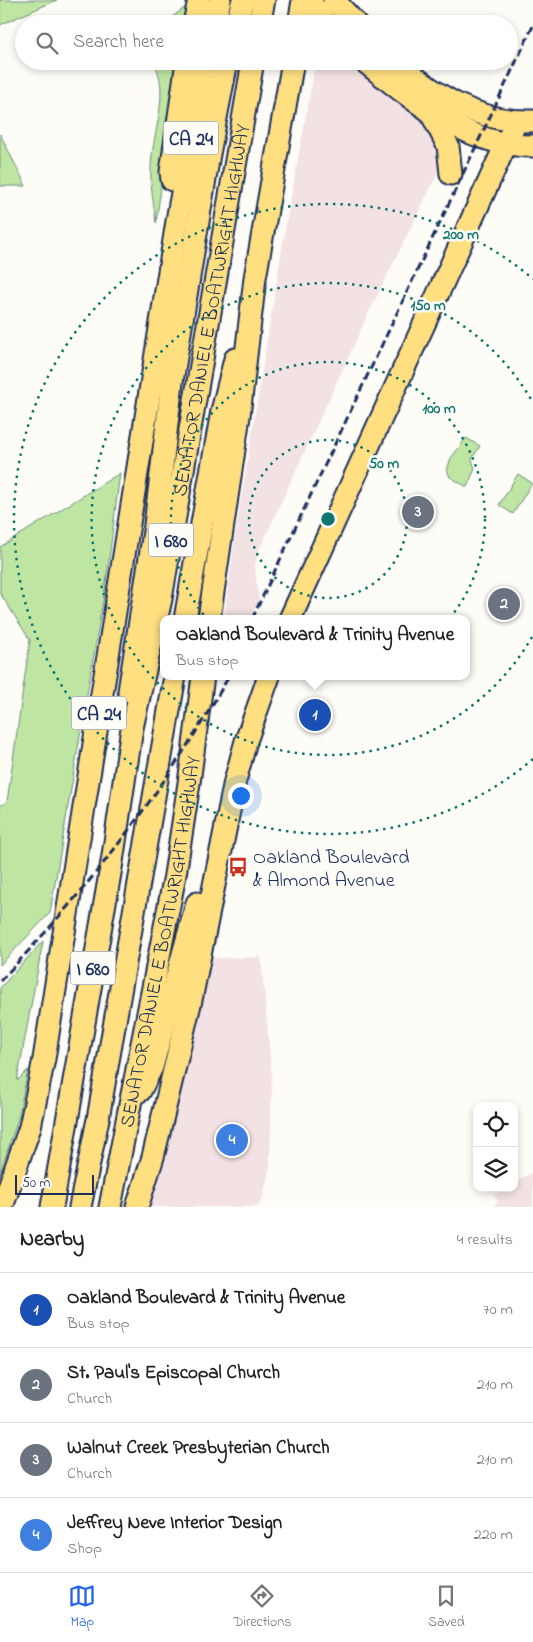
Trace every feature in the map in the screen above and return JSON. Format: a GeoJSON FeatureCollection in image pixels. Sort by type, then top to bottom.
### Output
{"type":"FeatureCollection","features":[{"type":"Feature","properties":{"kind":"highway"},"geometry":{"type":"LineString","coordinates":[[196,15],[199,0]]}},
{"type":"Feature","properties":{"kind":"highway"},"geometry":{"type":"LineString","coordinates":[[216,15],[220,0]]}},
{"type":"Feature","properties":{"kind":"highway"},"geometry":{"type":"LineString","coordinates":[[239,15],[243,0]]}},
{"type":"Feature","properties":{"kind":"highway"},"geometry":{"type":"LineString","coordinates":[[261,15],[264,0]]}},
{"type":"Feature","properties":{"kind":"highway"},"geometry":{"type":"LineString","coordinates":[[300,15],[303,0]]}},
{"type":"Feature","properties":{"kind":"highway"},"geometry":{"type":"LineString","coordinates":[[309,0],[320,15]]}},
{"type":"Feature","properties":{"kind":"highway"},"geometry":{"type":"LineString","coordinates":[[334,0],[348,15]]}},
{"type":"Feature","properties":{"kind":"highway"},"geometry":{"type":"LineString","coordinates":[[178,215],[171,172],[186,70]]}},
{"type":"Feature","properties":{"kind":"highway","name":"CA 24"},"geometry":{"type":"LineString","coordinates":[[2,1207],[30,1127],[44,1060],[178,215],[204,70]]}},
{"type":"Feature","properties":{"kind":"highway"},"geometry":{"type":"LineString","coordinates":[[132,728],[129,684],[153,534],[172,382],[209,154],[225,70]]}},
{"type":"Feature","properties":{"kind":"highway","name":"SENATOR DANIEL E BOATWRIGHT HIGHWAY"},"geometry":{"type":"LineString","coordinates":[[52,1207],[112,862],[132,728],[161,599],[251,70]]}},
{"type":"Feature","properties":{"kind":"highway","name":"SENATOR DANIEL E BOATWRIGHT HIGHWAY"},"geometry":{"type":"LineString","coordinates":[[210,615],[239,416],[255,278],[291,70]]}},
{"type":"Feature","properties":{"kind":"highway"},"geometry":{"type":"LineString","coordinates":[[376,70],[431,113],[506,145],[533,146]]}},
{"type":"Feature","properties":{"kind":"highway"},"geometry":{"type":"LineString","coordinates":[[290,615],[506,145],[525,122],[478,114],[456,106],[407,70]]}},
{"type":"Feature","properties":{"kind":"highway"},"geometry":{"type":"LineString","coordinates":[[431,113],[439,125],[448,146],[451,174]]}},
{"type":"Feature","properties":{"kind":"highway"},"geometry":{"type":"LineString","coordinates":[[187,615],[222,411],[255,278]]}},
{"type":"Feature","properties":{"kind":"highway"},"geometry":{"type":"LineString","coordinates":[[80,1207],[115,1020],[174,680]]}},
{"type":"Feature","properties":{"kind":"highway","name":"SENATOR DANIEL E BOATWRIGHT HIGHWAY"},"geometry":{"type":"LineString","coordinates":[[110,1207],[175,875],[202,680]]}},
{"type":"Feature","properties":{"kind":"highway"},"geometry":{"type":"LineString","coordinates":[[127,1118],[152,1067],[191,928],[223,779],[248,699],[256,680]]}},
{"type":"Feature","properties":{"kind":"highway"},"geometry":{"type":"LineString","coordinates":[[137,1207],[153,1157],[200,958],[235,781],[246,740],[268,680]]}},
{"type":"Feature","properties":{"kind":"shaded area"},"geometry":{"type":"Polygon","coordinates":[[[314,70],[357,70],[424,122],[433,132],[441,155],[437,175],[371,308],[257,555],[255,567],[259,601],[251,615],[225,615],[236,530],[286,224],[314,70]]]}},
{"type":"Feature","properties":{"kind":"shaded area"},"geometry":{"type":"Polygon","coordinates":[[[261,957],[272,1078],[270,1166],[263,1197],[257,1207],[145,1207],[191,1045],[209,958],[261,957]]]}},
{"type":"Feature","properties":{"kind":"shaded area"},"geometry":{"type":"Polygon","coordinates":[[[533,1172],[533,1207],[491,1207],[498,1203],[494,1195],[499,1192],[518,1192],[518,1181],[533,1172]]]}},
{"type":"Feature","properties":{"kind":"green space"},"geometry":{"type":"Polygon","coordinates":[[[0,0],[57,0],[23,15],[15,15],[15,18],[0,25],[0,0]]]}},
{"type":"Feature","properties":{"kind":"green space"},"geometry":{"type":"Polygon","coordinates":[[[188,5],[186,15],[175,15],[188,5]]]}},
{"type":"Feature","properties":{"kind":"green space"},"geometry":{"type":"Polygon","coordinates":[[[157,70],[178,70],[156,223],[151,169],[161,100],[161,86],[157,70]]]}},
{"type":"Feature","properties":{"kind":"green space"},"geometry":{"type":"Polygon","coordinates":[[[0,134],[26,186],[0,186],[0,134]]]}},
{"type":"Feature","properties":{"kind":"green space"},"geometry":{"type":"Polygon","coordinates":[[[466,438],[480,446],[472,459],[475,469],[467,487],[450,477],[447,470],[451,458],[466,438]]]}},
{"type":"Feature","properties":{"kind":"green space"},"geometry":{"type":"Polygon","coordinates":[[[120,473],[106,583],[50,913],[0,965],[0,806],[7,802],[30,640],[0,593],[0,547],[120,473]]]}},
{"type":"Feature","properties":{"kind":"green space"},"geometry":{"type":"Polygon","coordinates":[[[518,474],[532,483],[513,514],[499,505],[518,474]]]}},
{"type":"Feature","properties":{"kind":"green space"},"geometry":{"type":"Polygon","coordinates":[[[43,941],[17,1081],[28,1070],[18,1119],[0,1173],[0,988],[43,941]]]}},
{"type":"Feature","properties":{"kind":"railway"},"geometry":{"type":"LineString","coordinates":[[518,58],[533,26]]}},
{"type":"Feature","properties":{"kind":"railway"},"geometry":{"type":"LineString","coordinates":[[254,615],[512,70]]}},
{"type":"Feature","properties":{"kind":"railway"},"geometry":{"type":"LineString","coordinates":[[0,981],[95,874],[124,836],[179,758],[227,680]]}},
{"type":"Feature","properties":{"kind":"place","name":"Walnut Creek Presbyterian Church"},"geometry":{"type":"Point","coordinates":[418,512]}},
{"type":"Feature","properties":{"kind":"place","name":"St. Paul's Episcopal Church"},"geometry":{"type":"Point","coordinates":[504,604]}},
{"type":"Feature","properties":{"kind":"place","name":"Oakland Boulevard & Trinity Avenue"},"geometry":{"type":"Point","coordinates":[315,715]}},
{"type":"Feature","properties":{"kind":"place","name":"Oakland Boulevard & Almond Avenue"},"geometry":{"type":"Point","coordinates":[238,867]}},
{"type":"Feature","properties":{"kind":"place","name":"Jeffrey Neve Interior Design"},"geometry":{"type":"Point","coordinates":[232,1140]}}]}
